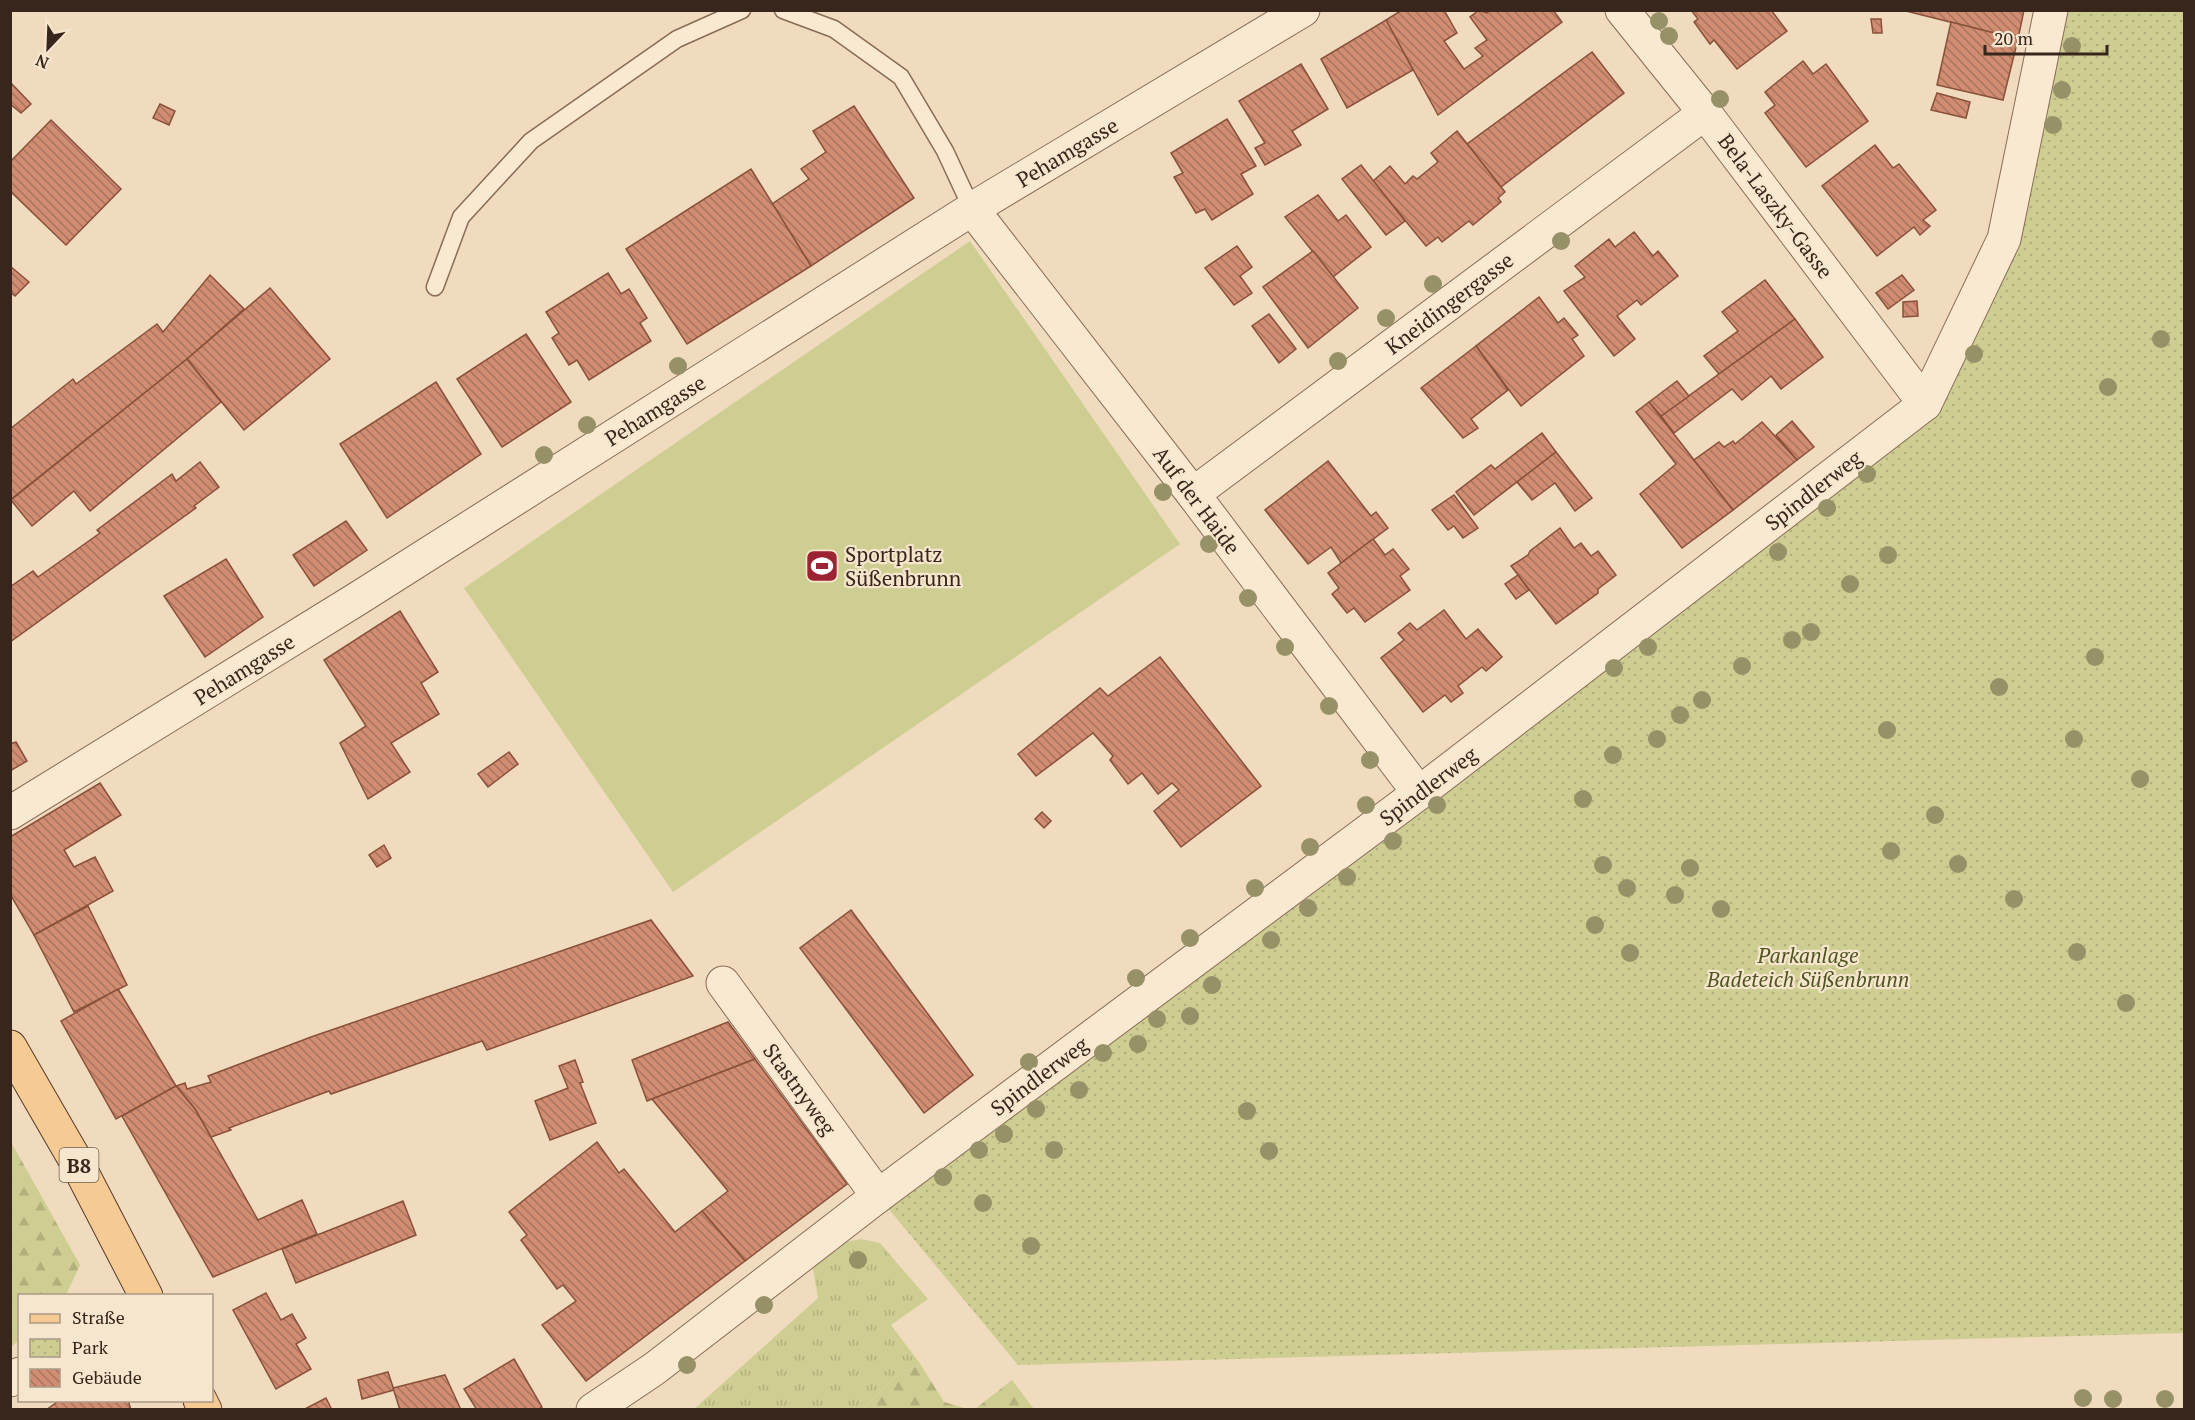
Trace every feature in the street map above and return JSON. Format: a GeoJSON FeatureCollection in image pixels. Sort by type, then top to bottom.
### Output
{"type":"FeatureCollection","features":[{"type":"Feature","properties":{"kind":"main road","name":"B8"},"geometry":{"type":"LineString","coordinates":[[10,1047],[78,1163],[139,1292]]}},
{"type":"Feature","properties":{"kind":"street","name":"Pehamgasse"},"geometry":{"type":"LineString","coordinates":[[10,813],[347,605],[972,209],[1303,10]]}},
{"type":"Feature","properties":{"kind":"street","name":"Bela-Laszky-Gasse"},"geometry":{"type":"LineString","coordinates":[[1622,10],[1706,113],[1925,404]]}},
{"type":"Feature","properties":{"kind":"street","name":"Spindlerweg"},"geometry":{"type":"LineString","coordinates":[[593,1410],[654,1370],[878,1196],[1419,793],[1925,404],[2004,239],[2051,10]]}},
{"type":"Feature","properties":{"kind":"street","name":"Kneidingergasse"},"geometry":{"type":"LineString","coordinates":[[1193,494],[1706,113]]}},
{"type":"Feature","properties":{"kind":"street","name":"Auf der Haide"},"geometry":{"type":"LineString","coordinates":[[972,209],[1193,494],[1419,793]]}},
{"type":"Feature","properties":{"kind":"street","name":"Stastnyweg"},"geometry":{"type":"LineString","coordinates":[[723,983],[878,1196]]}},
{"type":"Feature","properties":{"kind":"lane"},"geometry":{"type":"LineString","coordinates":[[435,287],[461,217],[531,141],[677,39],[742,10]]}},
{"type":"Feature","properties":{"kind":"lane"},"geometry":{"type":"LineString","coordinates":[[783,10],[834,29],[901,77],[945,151],[972,209]]}},
{"type":"Feature","properties":{"kind":"green space","name":"Parkanlage Badeteich Süßenbrunn"},"geometry":{"type":"Polygon","coordinates":[[[2051,11],[2184,11],[2184,1333],[1018,1365],[878,1196],[1925,404],[2004,239],[2051,11]]]}},
{"type":"Feature","properties":{"kind":"green space","name":"Sportplatz Süßenbrunn"},"geometry":{"type":"Polygon","coordinates":[[[970,241],[1180,544],[673,892],[464,588],[970,241]]]}},
{"type":"Feature","properties":{"kind":"green space"},"geometry":{"type":"Polygon","coordinates":[[[11,1142],[80,1265],[66,1294],[18,1294],[18,1341],[11,1347],[11,1142]]]}},
{"type":"Feature","properties":{"kind":"green space"},"geometry":{"type":"Polygon","coordinates":[[[861,1239],[880,1243],[928,1299],[891,1325],[921,1365],[899,1373],[863,1409],[693,1410],[818,1298],[813,1269],[823,1255],[838,1244],[861,1239]]]}},
{"type":"Feature","properties":{"kind":"green space"},"geometry":{"type":"Polygon","coordinates":[[[921,1365],[944,1402],[968,1409],[863,1409],[899,1373],[921,1365]]]}},
{"type":"Feature","properties":{"kind":"green space"},"geometry":{"type":"Polygon","coordinates":[[[1012,1380],[1034,1409],[975,1409],[1012,1380]]]}},
{"type":"Feature","properties":{"kind":"building"},"geometry":{"type":"Polygon","coordinates":[[[1402,10],[1444,10],[1457,33],[1444,41],[1464,69],[1483,56],[1475,48],[1487,40],[1470,17],[1479,10],[1487,13],[1489,10],[1553,10],[1562,22],[1438,115],[1386,20],[1402,10]]]}},
{"type":"Feature","properties":{"kind":"building"},"geometry":{"type":"Polygon","coordinates":[[[1691,10],[1771,10],[1787,31],[1737,69],[1714,40],[1710,44],[1694,22],[1698,19],[1691,10]]]}},
{"type":"Feature","properties":{"kind":"building"},"geometry":{"type":"Polygon","coordinates":[[[1902,10],[2024,10],[2018,39],[1902,10]]]}},
{"type":"Feature","properties":{"kind":"building"},"geometry":{"type":"Polygon","coordinates":[[[1871,19],[1881,19],[1882,33],[1873,33],[1871,19]]]}},
{"type":"Feature","properties":{"kind":"building"},"geometry":{"type":"Polygon","coordinates":[[[1386,20],[1413,70],[1347,108],[1321,59],[1386,20]]]}},
{"type":"Feature","properties":{"kind":"building"},"geometry":{"type":"Polygon","coordinates":[[[1951,22],[2018,39],[2003,100],[1937,85],[1951,22]]]}},
{"type":"Feature","properties":{"kind":"building"},"geometry":{"type":"Polygon","coordinates":[[[1592,52],[1624,93],[1501,187],[1467,144],[1592,52]]]}},
{"type":"Feature","properties":{"kind":"building"},"geometry":{"type":"Polygon","coordinates":[[[1803,61],[1813,74],[1826,64],[1868,121],[1806,167],[1765,113],[1775,105],[1765,92],[1803,61]]]}},
{"type":"Feature","properties":{"kind":"building"},"geometry":{"type":"Polygon","coordinates":[[[1301,64],[1328,109],[1292,131],[1301,145],[1265,165],[1255,148],[1265,143],[1239,101],[1301,64]]]}},
{"type":"Feature","properties":{"kind":"building"},"geometry":{"type":"Polygon","coordinates":[[[11,83],[31,104],[21,113],[10,104],[11,83]]]}},
{"type":"Feature","properties":{"kind":"building"},"geometry":{"type":"Polygon","coordinates":[[[1937,93],[1970,102],[1966,118],[1931,110],[1937,93]]]}},
{"type":"Feature","properties":{"kind":"building"},"geometry":{"type":"Polygon","coordinates":[[[160,104],[175,111],[169,125],[153,118],[160,104]]]}},
{"type":"Feature","properties":{"kind":"building"},"geometry":{"type":"Polygon","coordinates":[[[854,106],[914,198],[811,266],[772,204],[809,179],[801,169],[826,152],[813,131],[854,106]]]}},
{"type":"Feature","properties":{"kind":"building"},"geometry":{"type":"Polygon","coordinates":[[[1227,119],[1256,166],[1241,174],[1253,194],[1212,220],[1205,209],[1196,213],[1174,177],[1183,173],[1171,153],[1227,119]]]}},
{"type":"Feature","properties":{"kind":"building"},"geometry":{"type":"Polygon","coordinates":[[[51,120],[121,189],[66,245],[10,191],[10,162],[51,120]]]}},
{"type":"Feature","properties":{"kind":"building"},"geometry":{"type":"Polygon","coordinates":[[[1457,131],[1505,192],[1498,198],[1501,202],[1473,225],[1469,221],[1442,242],[1438,237],[1426,246],[1373,181],[1390,166],[1405,184],[1413,176],[1417,179],[1438,162],[1431,153],[1457,131]]]}},
{"type":"Feature","properties":{"kind":"building"},"geometry":{"type":"Polygon","coordinates":[[[1875,145],[1893,168],[1899,164],[1936,210],[1923,220],[1930,226],[1920,235],[1914,227],[1877,256],[1822,186],[1875,145]]]}},
{"type":"Feature","properties":{"kind":"building"},"geometry":{"type":"Polygon","coordinates":[[[1361,165],[1405,221],[1386,235],[1342,179],[1361,165]]]}},
{"type":"Feature","properties":{"kind":"building"},"geometry":{"type":"Polygon","coordinates":[[[751,169],[811,266],[687,344],[626,249],[751,169]]]}},
{"type":"Feature","properties":{"kind":"building"},"geometry":{"type":"Polygon","coordinates":[[[1318,195],[1338,221],[1346,215],[1371,247],[1333,277],[1285,217],[1318,195]]]}},
{"type":"Feature","properties":{"kind":"building"},"geometry":{"type":"Polygon","coordinates":[[[1634,232],[1653,256],[1658,251],[1678,276],[1641,305],[1637,300],[1617,316],[1635,339],[1614,356],[1564,291],[1585,277],[1575,266],[1609,239],[1615,247],[1634,232]]]}},
{"type":"Feature","properties":{"kind":"building"},"geometry":{"type":"Polygon","coordinates":[[[1237,246],[1252,267],[1240,276],[1252,293],[1234,305],[1205,268],[1237,246]]]}},
{"type":"Feature","properties":{"kind":"building"},"geometry":{"type":"Polygon","coordinates":[[[1313,251],[1358,308],[1308,348],[1263,287],[1313,251]]]}},
{"type":"Feature","properties":{"kind":"building"},"geometry":{"type":"Polygon","coordinates":[[[10,266],[29,282],[15,296],[10,292],[10,266]]]}},
{"type":"Feature","properties":{"kind":"building"},"geometry":{"type":"Polygon","coordinates":[[[608,273],[621,294],[629,289],[647,318],[640,323],[651,341],[589,380],[577,360],[569,365],[552,338],[559,333],[546,312],[608,273]]]}},
{"type":"Feature","properties":{"kind":"building"},"geometry":{"type":"Polygon","coordinates":[[[210,275],[244,309],[187,359],[10,500],[10,429],[73,379],[76,384],[157,324],[163,332],[210,275]]]}},
{"type":"Feature","properties":{"kind":"building"},"geometry":{"type":"Polygon","coordinates":[[[1902,275],[1914,290],[1888,309],[1876,293],[1902,275]]]}},
{"type":"Feature","properties":{"kind":"building"},"geometry":{"type":"Polygon","coordinates":[[[1765,280],[1795,319],[1719,374],[1704,356],[1738,331],[1722,312],[1765,280]]]}},
{"type":"Feature","properties":{"kind":"building"},"geometry":{"type":"Polygon","coordinates":[[[270,288],[330,359],[244,430],[187,359],[270,288]]]}},
{"type":"Feature","properties":{"kind":"building"},"geometry":{"type":"Polygon","coordinates":[[[1539,297],[1558,323],[1564,318],[1578,335],[1572,339],[1584,356],[1521,406],[1476,346],[1539,297]]]}},
{"type":"Feature","properties":{"kind":"building"},"geometry":{"type":"Polygon","coordinates":[[[1917,301],[1918,316],[1903,317],[1903,302],[1917,301]]]}},
{"type":"Feature","properties":{"kind":"building"},"geometry":{"type":"Polygon","coordinates":[[[1269,314],[1296,349],[1279,363],[1252,326],[1269,314]]]}},
{"type":"Feature","properties":{"kind":"building"},"geometry":{"type":"Polygon","coordinates":[[[1795,319],[1823,357],[1781,389],[1771,376],[1742,400],[1732,389],[1674,433],[1661,416],[1795,319]]]}},
{"type":"Feature","properties":{"kind":"building"},"geometry":{"type":"Polygon","coordinates":[[[526,334],[571,402],[502,447],[457,379],[526,334]]]}},
{"type":"Feature","properties":{"kind":"building"},"geometry":{"type":"Polygon","coordinates":[[[1476,346],[1508,390],[1471,419],[1478,428],[1463,438],[1421,388],[1476,346]]]}},
{"type":"Feature","properties":{"kind":"building"},"geometry":{"type":"Polygon","coordinates":[[[187,359],[221,402],[90,511],[74,491],[32,526],[11,500],[187,359]]]}},
{"type":"Feature","properties":{"kind":"building"},"geometry":{"type":"Polygon","coordinates":[[[1677,381],[1689,396],[1661,416],[1649,402],[1677,381]]]}},
{"type":"Feature","properties":{"kind":"building"},"geometry":{"type":"Polygon","coordinates":[[[436,382],[481,454],[387,518],[340,444],[436,382]]]}},
{"type":"Feature","properties":{"kind":"building"},"geometry":{"type":"Polygon","coordinates":[[[1649,402],[1733,510],[1682,548],[1640,494],[1676,464],[1636,412],[1649,402]]]}},
{"type":"Feature","properties":{"kind":"building"},"geometry":{"type":"Polygon","coordinates":[[[1792,421],[1814,447],[1797,460],[1776,435],[1792,421]]]}},
{"type":"Feature","properties":{"kind":"building"},"geometry":{"type":"Polygon","coordinates":[[[1762,422],[1797,460],[1733,510],[1694,460],[1719,442],[1724,447],[1733,441],[1735,444],[1762,422]]]}},
{"type":"Feature","properties":{"kind":"building"},"geometry":{"type":"Polygon","coordinates":[[[1542,433],[1556,452],[1474,515],[1456,492],[1491,465],[1495,469],[1542,433]]]}},
{"type":"Feature","properties":{"kind":"building"},"geometry":{"type":"Polygon","coordinates":[[[1556,452],[1592,498],[1575,511],[1555,483],[1532,500],[1517,482],[1556,452]]]}},
{"type":"Feature","properties":{"kind":"building"},"geometry":{"type":"Polygon","coordinates":[[[1328,461],[1371,516],[1376,512],[1388,528],[1341,563],[1331,547],[1308,564],[1265,510],[1328,461]]]}},
{"type":"Feature","properties":{"kind":"building"},"geometry":{"type":"Polygon","coordinates":[[[200,462],[219,487],[194,506],[196,508],[10,642],[10,587],[33,571],[38,577],[100,533],[97,530],[172,474],[176,481],[200,462]]]}},
{"type":"Feature","properties":{"kind":"building"},"geometry":{"type":"Polygon","coordinates":[[[1454,495],[1478,528],[1463,538],[1454,526],[1448,530],[1432,510],[1454,495]]]}},
{"type":"Feature","properties":{"kind":"building"},"geometry":{"type":"Polygon","coordinates":[[[346,521],[367,550],[314,586],[293,555],[346,521]]]}},
{"type":"Feature","properties":{"kind":"building"},"geometry":{"type":"Polygon","coordinates":[[[1560,528],[1574,548],[1581,543],[1591,556],[1598,551],[1616,575],[1598,589],[1598,593],[1556,624],[1511,566],[1560,528]]]}},
{"type":"Feature","properties":{"kind":"building"},"geometry":{"type":"Polygon","coordinates":[[[1373,539],[1385,555],[1393,549],[1409,569],[1400,576],[1410,590],[1365,622],[1354,608],[1347,613],[1332,594],[1339,588],[1328,573],[1373,539]]]}},
{"type":"Feature","properties":{"kind":"building"},"geometry":{"type":"Polygon","coordinates":[[[226,559],[263,617],[205,657],[164,596],[226,559]]]}},
{"type":"Feature","properties":{"kind":"building"},"geometry":{"type":"Polygon","coordinates":[[[1518,575],[1529,590],[1516,599],[1505,584],[1518,575]]]}},
{"type":"Feature","properties":{"kind":"building"},"geometry":{"type":"Polygon","coordinates":[[[1444,610],[1466,639],[1478,629],[1502,657],[1486,671],[1482,667],[1458,686],[1463,693],[1451,702],[1445,695],[1423,712],[1381,658],[1404,640],[1398,633],[1410,623],[1417,630],[1444,610]]]}},
{"type":"Feature","properties":{"kind":"building"},"geometry":{"type":"Polygon","coordinates":[[[400,611],[438,672],[421,683],[439,714],[391,743],[410,772],[368,799],[340,743],[366,726],[324,660],[400,611]]]}},
{"type":"Feature","properties":{"kind":"building"},"geometry":{"type":"Polygon","coordinates":[[[1160,657],[1261,786],[1181,847],[1154,811],[1179,790],[1172,783],[1158,794],[1142,773],[1128,784],[1110,760],[1113,756],[1093,733],[1036,776],[1018,754],[1100,688],[1108,696],[1160,657]]]}},
{"type":"Feature","properties":{"kind":"building"},"geometry":{"type":"Polygon","coordinates":[[[16,742],[27,761],[10,771],[10,744],[16,742]]]}},
{"type":"Feature","properties":{"kind":"building"},"geometry":{"type":"Polygon","coordinates":[[[509,752],[518,764],[488,787],[478,774],[509,752]]]}},
{"type":"Feature","properties":{"kind":"building"},"geometry":{"type":"Polygon","coordinates":[[[100,783],[121,815],[64,850],[74,867],[95,857],[113,891],[34,935],[10,894],[10,837],[100,783]]]}},
{"type":"Feature","properties":{"kind":"building"},"geometry":{"type":"Polygon","coordinates":[[[1042,812],[1051,821],[1044,828],[1035,819],[1042,812]]]}},
{"type":"Feature","properties":{"kind":"building"},"geometry":{"type":"Polygon","coordinates":[[[384,845],[391,858],[377,867],[369,855],[384,845]]]}},
{"type":"Feature","properties":{"kind":"building"},"geometry":{"type":"Polygon","coordinates":[[[88,906],[127,985],[74,1012],[34,935],[88,906]]]}},
{"type":"Feature","properties":{"kind":"building"},"geometry":{"type":"Polygon","coordinates":[[[851,910],[973,1075],[924,1113],[800,948],[851,910]]]}},
{"type":"Feature","properties":{"kind":"building"},"geometry":{"type":"Polygon","coordinates":[[[651,920],[693,976],[487,1050],[482,1041],[331,1094],[329,1091],[229,1128],[231,1130],[211,1137],[195,1109],[176,1086],[185,1083],[187,1089],[211,1082],[208,1076],[311,1037],[651,920]]]}},
{"type":"Feature","properties":{"kind":"building"},"geometry":{"type":"Polygon","coordinates":[[[118,989],[176,1086],[116,1119],[61,1021],[118,989]]]}},
{"type":"Feature","properties":{"kind":"building"},"geometry":{"type":"Polygon","coordinates":[[[728,1022],[755,1059],[647,1101],[632,1060],[728,1022]]]}},
{"type":"Feature","properties":{"kind":"building"},"geometry":{"type":"Polygon","coordinates":[[[755,1059],[847,1184],[745,1261],[702,1211],[728,1191],[652,1099],[755,1059]]]}},
{"type":"Feature","properties":{"kind":"building"},"geometry":{"type":"Polygon","coordinates":[[[575,1060],[583,1082],[580,1083],[596,1123],[550,1140],[535,1101],[568,1088],[559,1066],[575,1060]]]}},
{"type":"Feature","properties":{"kind":"building"},"geometry":{"type":"Polygon","coordinates":[[[176,1086],[195,1109],[258,1220],[302,1200],[317,1234],[213,1277],[122,1116],[176,1086]]]}},
{"type":"Feature","properties":{"kind":"building"},"geometry":{"type":"Polygon","coordinates":[[[597,1142],[619,1173],[624,1169],[675,1232],[702,1211],[745,1261],[586,1381],[542,1325],[576,1301],[563,1285],[557,1289],[521,1240],[527,1235],[509,1212],[597,1142]]]}},
{"type":"Feature","properties":{"kind":"building"},"geometry":{"type":"Polygon","coordinates":[[[403,1201],[416,1235],[296,1283],[282,1249],[403,1201]]]}},
{"type":"Feature","properties":{"kind":"building"},"geometry":{"type":"Polygon","coordinates":[[[266,1293],[281,1320],[292,1314],[306,1338],[296,1344],[311,1369],[276,1389],[233,1310],[266,1293]]]}},
{"type":"Feature","properties":{"kind":"building"},"geometry":{"type":"Polygon","coordinates":[[[514,1359],[542,1407],[537,1410],[477,1410],[464,1389],[514,1359]]]}},
{"type":"Feature","properties":{"kind":"building"},"geometry":{"type":"Polygon","coordinates":[[[388,1372],[394,1390],[362,1399],[358,1380],[388,1372]]]}},
{"type":"Feature","properties":{"kind":"building"},"geometry":{"type":"Polygon","coordinates":[[[445,1375],[461,1410],[400,1410],[393,1388],[445,1375]]]}},
{"type":"Feature","properties":{"kind":"building"},"geometry":{"type":"Polygon","coordinates":[[[326,1398],[332,1410],[303,1410],[326,1398]]]}},
{"type":"Feature","properties":{"kind":"building"},"geometry":{"type":"Polygon","coordinates":[[[57,1402],[129,1402],[131,1410],[46,1410],[57,1402]]]}},
{"type":"Feature","properties":{"kind":"place","name":"Sportplatz Süßenbrunn"},"geometry":{"type":"Point","coordinates":[822,566]}}]}
